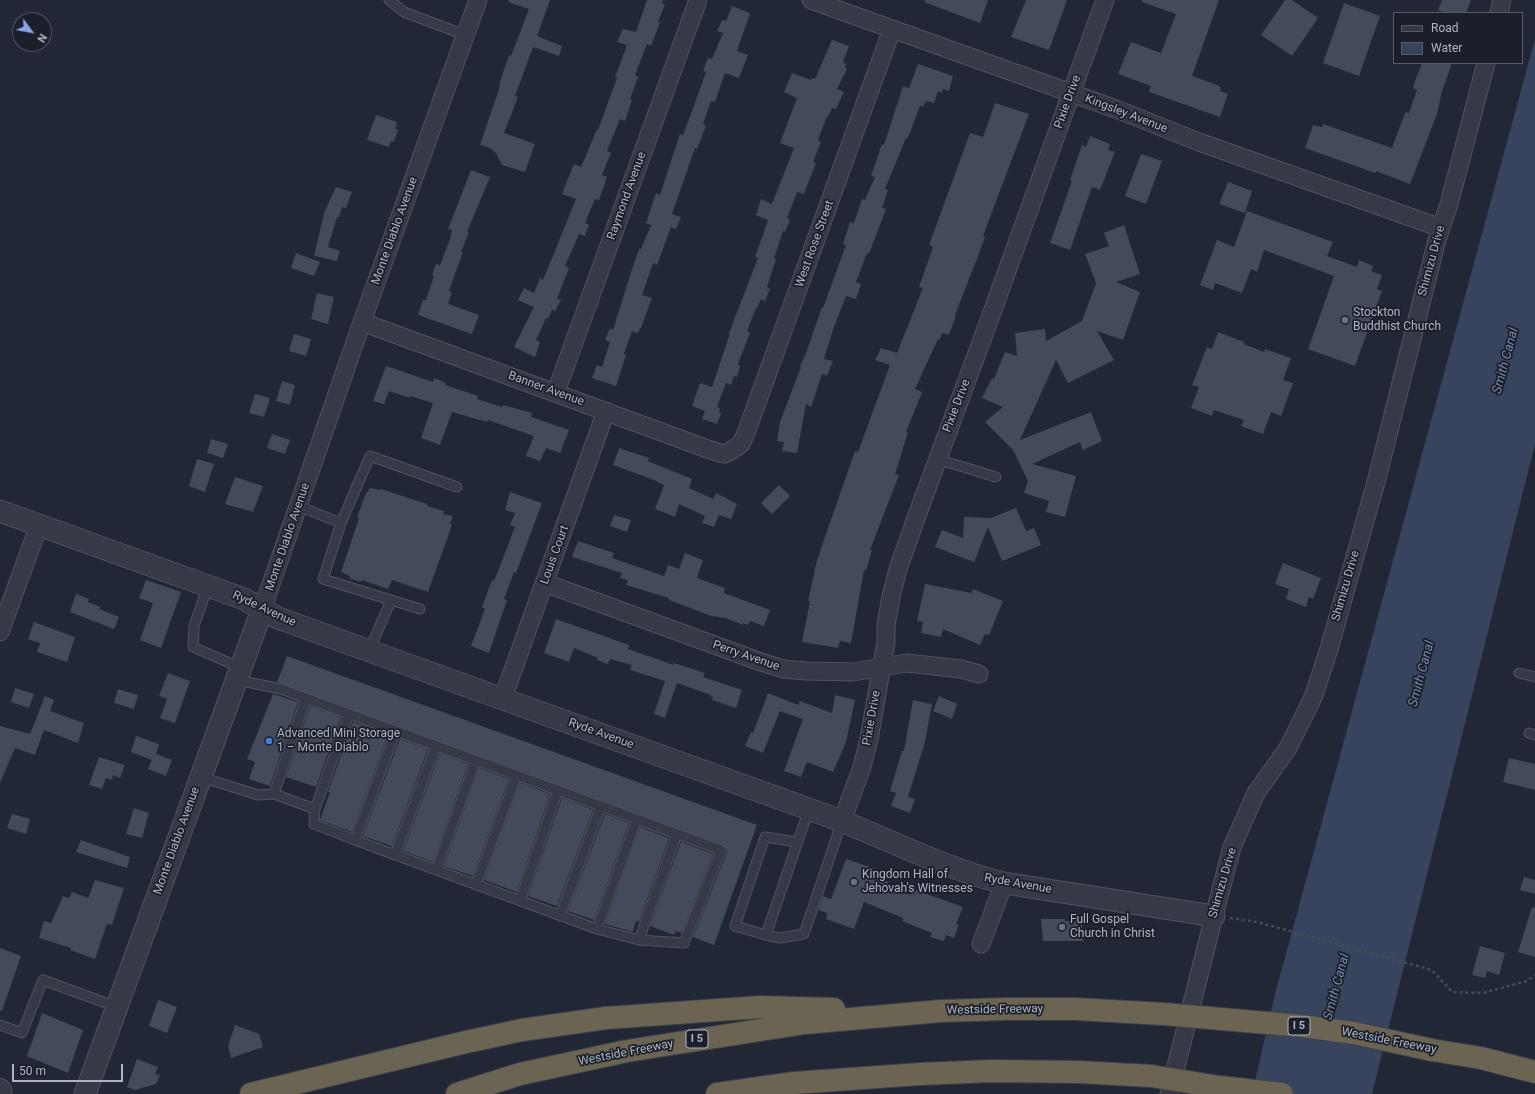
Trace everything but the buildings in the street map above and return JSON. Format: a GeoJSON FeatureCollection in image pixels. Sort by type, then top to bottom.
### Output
{"type":"FeatureCollection","features":[{"type":"Feature","properties":{"kind":"highway"},"geometry":{"type":"LineString","coordinates":[[251,1094],[473,1040],[522,1030],[606,1018],[760,1007],[941,1011]]}},
{"type":"Feature","properties":{"kind":"highway","name":"Westside Freeway"},"geometry":{"type":"LineString","coordinates":[[457,1094],[520,1074],[659,1045],[805,1023],[941,1011],[1006,1008],[1076,1009],[1164,1014],[1302,1026],[1354,1033],[1432,1050],[1481,1058],[1535,1072]]}},
{"type":"Feature","properties":{"kind":"highway"},"geometry":{"type":"LineString","coordinates":[[1481,1058],[1535,1061]]}},
{"type":"Feature","properties":{"kind":"highway"},"geometry":{"type":"LineString","coordinates":[[717,1094],[743,1092],[806,1082],[920,1074],[992,1071],[1079,1072],[1151,1076],[1220,1087],[1282,1094]]}},
{"type":"Feature","properties":{"kind":"street","name":"Monte Diablo Avenue"},"geometry":{"type":"LineString","coordinates":[[90,1089],[117,1007],[262,610],[362,322],[478,0]]}},
{"type":"Feature","properties":{"kind":"street","name":"Raymond Avenue"},"geometry":{"type":"LineString","coordinates":[[556,392],[698,0]]}},
{"type":"Feature","properties":{"kind":"street","name":"Kingsley Avenue"},"geometry":{"type":"LineString","coordinates":[[812,0],[1116,109],[1200,142],[1441,228]]}},
{"type":"Feature","properties":{"kind":"street","name":"Pixie Drive"},"geometry":{"type":"LineString","coordinates":[[842,821],[862,767],[869,739],[886,642],[887,618],[898,569],[1104,0]]}},
{"type":"Feature","properties":{"kind":"street"},"geometry":{"type":"LineString","coordinates":[[1499,12],[1502,0]]}},
{"type":"Feature","properties":{"kind":"street","name":"West Rose Street"},"geometry":{"type":"LineString","coordinates":[[729,452],[741,444],[746,433],[892,29]]}},
{"type":"Feature","properties":{"kind":"street","name":"Shimizu Drive"},"geometry":{"type":"LineString","coordinates":[[1169,1094],[1232,847],[1256,793],[1288,748],[1314,695],[1329,650],[1376,482],[1437,240],[1450,204],[1486,64]]}},
{"type":"Feature","properties":{"kind":"street","name":"Banner Avenue"},"geometry":{"type":"LineString","coordinates":[[362,322],[556,392],[713,451],[725,454],[729,452]]}},
{"type":"Feature","properties":{"kind":"street","name":"Louis Court"},"geometry":{"type":"LineString","coordinates":[[503,698],[606,411]]}},
{"type":"Feature","properties":{"kind":"street","name":"Ryde Avenue"},"geometry":{"type":"LineString","coordinates":[[0,511],[244,599],[278,618],[842,821],[936,861],[978,876],[1004,883],[1214,916]]}},
{"type":"Feature","properties":{"kind":"street"},"geometry":{"type":"LineString","coordinates":[[0,632],[39,525]]}},
{"type":"Feature","properties":{"kind":"street","name":"Perry Avenue"},"geometry":{"type":"LineString","coordinates":[[545,583],[783,669],[853,672],[881,669],[906,663],[962,669],[979,674]]}},
{"type":"Feature","properties":{"kind":"street"},"geometry":{"type":"LineString","coordinates":[[981,944],[1004,883]]}},
{"type":"Feature","properties":{"kind":"lane"},"geometry":{"type":"LineString","coordinates":[[389,0],[404,12],[466,35]]}},
{"type":"Feature","properties":{"kind":"lane"},"geometry":{"type":"LineString","coordinates":[[420,609],[323,579],[342,523],[370,456],[457,487]]}},
{"type":"Feature","properties":{"kind":"lane"},"geometry":{"type":"LineString","coordinates":[[937,459],[996,477]]}},
{"type":"Feature","properties":{"kind":"lane"},"geometry":{"type":"LineString","coordinates":[[298,506],[342,523]]}},
{"type":"Feature","properties":{"kind":"lane"},"geometry":{"type":"LineString","coordinates":[[208,586],[194,626],[193,647],[239,674],[476,760],[721,850],[684,943],[639,940],[597,929],[314,824],[316,809],[349,714]]}},
{"type":"Feature","properties":{"kind":"lane"},"geometry":{"type":"LineString","coordinates":[[369,651],[391,600]]}},
{"type":"Feature","properties":{"kind":"lane"},"geometry":{"type":"LineString","coordinates":[[1518,673],[1535,676]]}},
{"type":"Feature","properties":{"kind":"lane"},"geometry":{"type":"LineString","coordinates":[[274,794],[306,698]]}},
{"type":"Feature","properties":{"kind":"lane"},"geometry":{"type":"LineString","coordinates":[[355,840],[396,731]]}},
{"type":"Feature","properties":{"kind":"lane"},"geometry":{"type":"LineString","coordinates":[[395,855],[436,746]]}},
{"type":"Feature","properties":{"kind":"lane"},"geometry":{"type":"LineString","coordinates":[[436,870],[476,760]]}},
{"type":"Feature","properties":{"kind":"lane"},"geometry":{"type":"LineString","coordinates":[[476,885],[516,775]]}},
{"type":"Feature","properties":{"kind":"lane"},"geometry":{"type":"LineString","coordinates":[[201,777],[258,795],[274,794],[316,809]]}},
{"type":"Feature","properties":{"kind":"lane"},"geometry":{"type":"LineString","coordinates":[[520,901],[558,790]]}},
{"type":"Feature","properties":{"kind":"lane"},"geometry":{"type":"LineString","coordinates":[[560,916],[601,806]]}},
{"type":"Feature","properties":{"kind":"lane"},"geometry":{"type":"LineString","coordinates":[[766,935],[809,809]]}},
{"type":"Feature","properties":{"kind":"lane"},"geometry":{"type":"LineString","coordinates":[[597,929],[637,819]]}},
{"type":"Feature","properties":{"kind":"lane"},"geometry":{"type":"LineString","coordinates":[[797,842],[765,837],[735,926],[780,938],[804,934],[842,821]]}},
{"type":"Feature","properties":{"kind":"lane"},"geometry":{"type":"LineString","coordinates":[[639,940],[677,834]]}},
{"type":"Feature","properties":{"kind":"lane"},"geometry":{"type":"LineString","coordinates":[[0,1025],[22,1033],[43,980],[117,1007]]}},
{"type":"Feature","properties":{"kind":"path"},"geometry":{"type":"LineString","coordinates":[[1214,916],[1257,922],[1432,970],[1452,992],[1484,993],[1527,981],[1535,975]]}},
{"type":"Feature","properties":{"kind":"water","name":"Smith Canal"},"geometry":{"type":"Polygon","coordinates":[[[1535,39],[1535,444],[1372,1094],[1252,1094],[1275,994],[1535,39]]]}},
{"type":"Feature","properties":{"kind":"place","name":"Stockton Buddhist Church"},"geometry":{"type":"Point","coordinates":[1345,320]}},
{"type":"Feature","properties":{"kind":"place","name":"Advanced Mini Storage 1 – Monte Diablo"},"geometry":{"type":"Point","coordinates":[269,741]}},
{"type":"Feature","properties":{"kind":"place","name":"Kingdom Hall of Jehovah's Witnesses"},"geometry":{"type":"Point","coordinates":[854,882]}},
{"type":"Feature","properties":{"kind":"place","name":"Full Gospel Church in Christ"},"geometry":{"type":"Point","coordinates":[1062,927]}}]}
